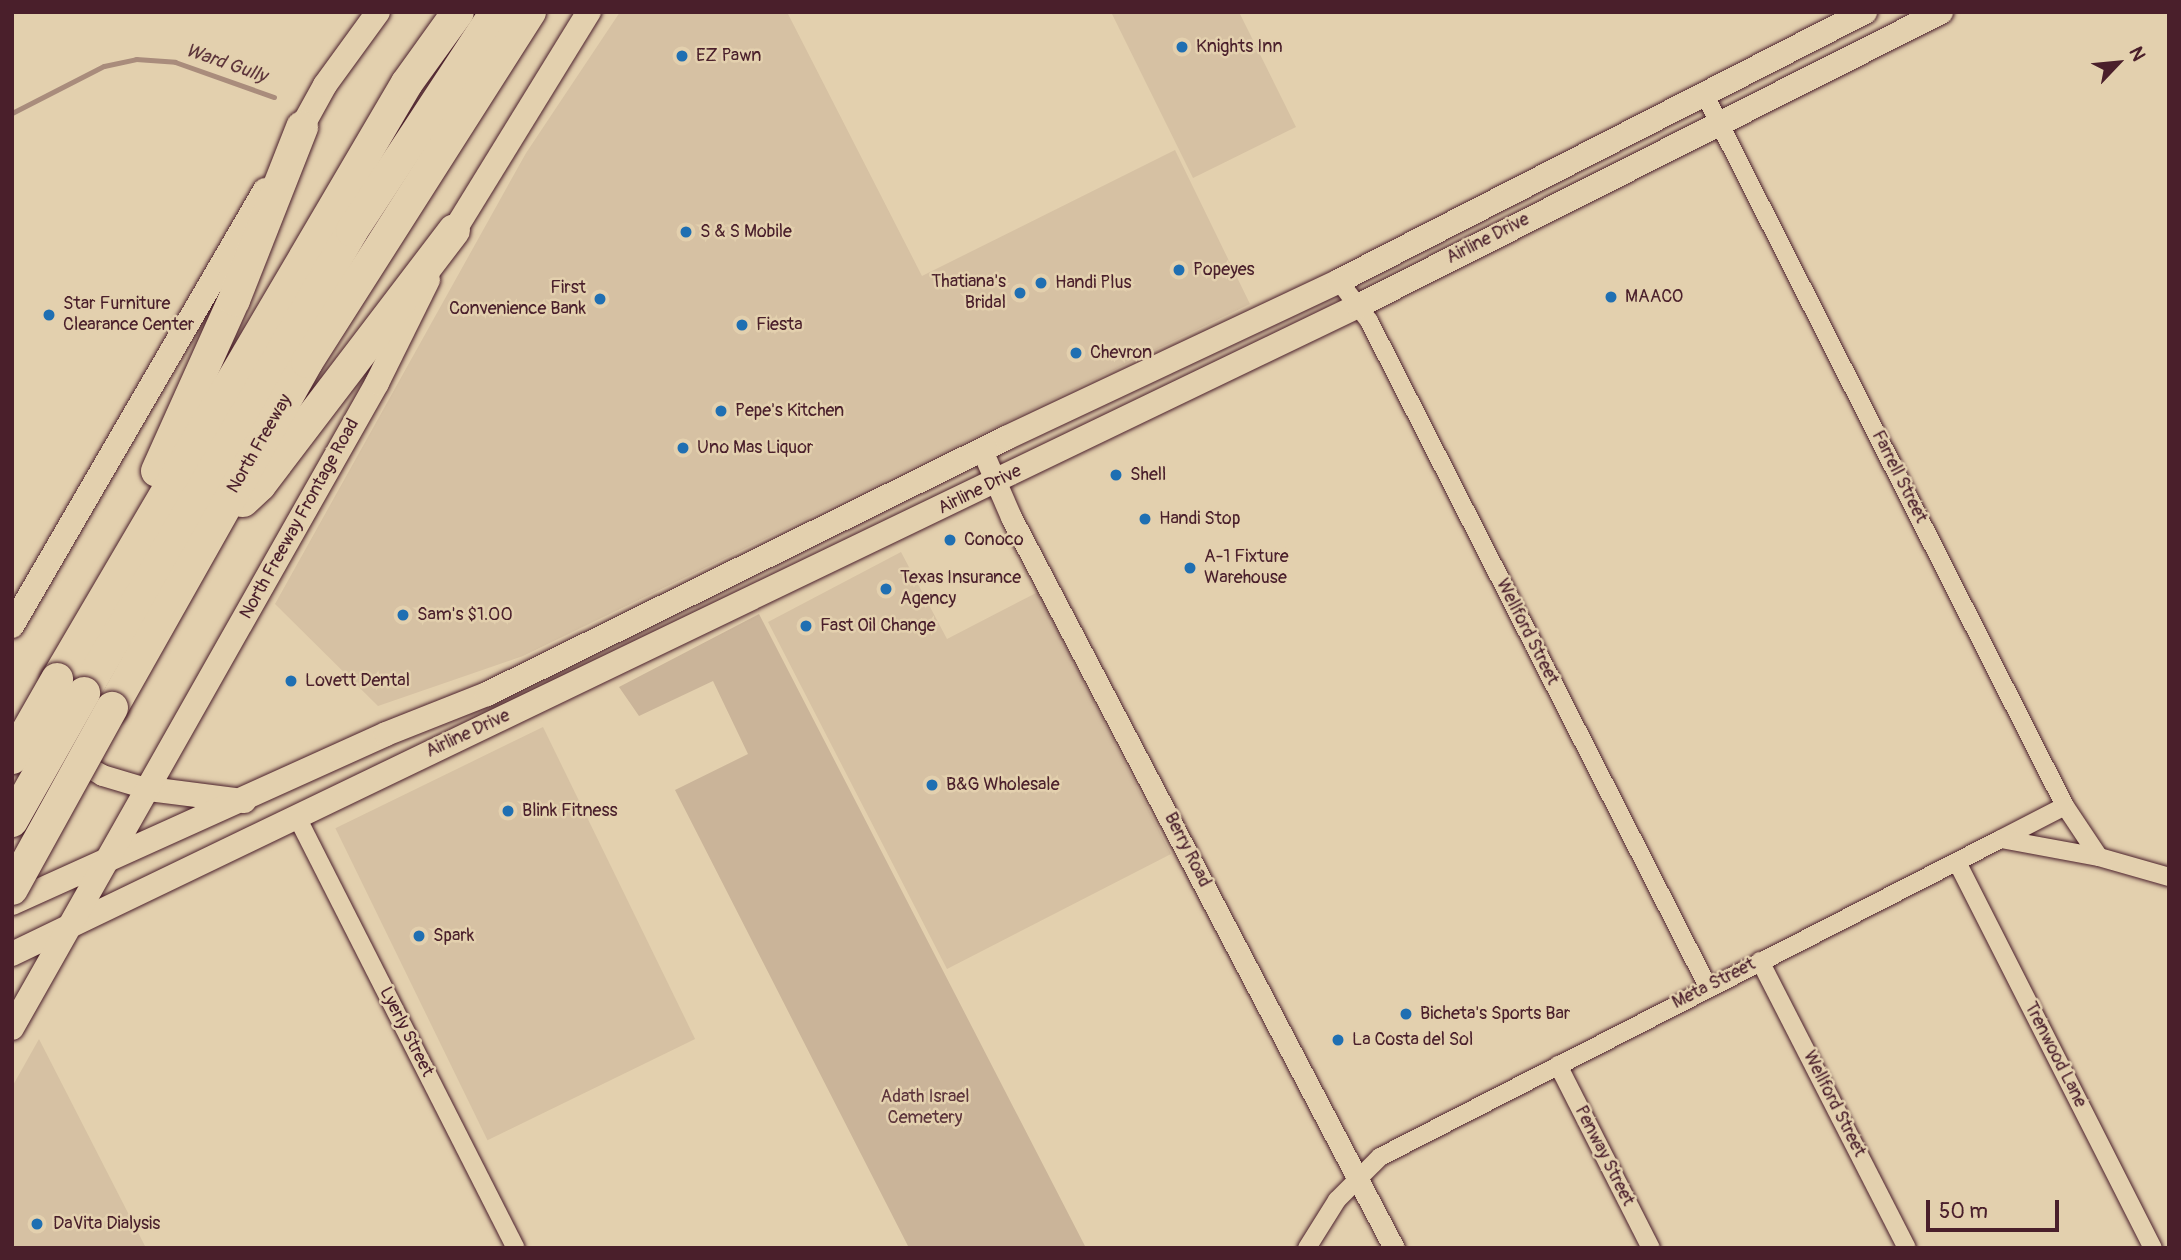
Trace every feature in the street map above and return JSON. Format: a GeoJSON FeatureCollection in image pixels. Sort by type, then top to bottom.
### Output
{"type":"FeatureCollection","features":[{"type":"Feature","properties":{"kind":"highway","name":"North Freeway"},"geometry":{"type":"LineString","coordinates":[[12,821],[70,686],[93,612],[407,83],[458,12]]}},
{"type":"Feature","properties":{"kind":"highway","name":"North Freeway"},"geometry":{"type":"LineString","coordinates":[[12,758],[70,686],[352,231],[496,12]]}},
{"type":"Feature","properties":{"kind":"highway","name":"North Freeway"},"geometry":{"type":"LineString","coordinates":[[12,889],[307,362],[530,12]]}},
{"type":"Feature","properties":{"kind":"highway"},"geometry":{"type":"LineString","coordinates":[[93,612],[234,300],[302,127]]}},
{"type":"Feature","properties":{"kind":"highway"},"geometry":{"type":"LineString","coordinates":[[211,531],[260,485],[454,230]]}},
{"type":"Feature","properties":{"kind":"main road"},"geometry":{"type":"LineString","coordinates":[[12,626],[20,604],[325,85],[378,12]]}},
{"type":"Feature","properties":{"kind":"main road","name":"North Freeway Frontage Road"},"geometry":{"type":"LineString","coordinates":[[12,1028],[377,383],[454,230],[589,12]]}},
{"type":"Feature","properties":{"kind":"main road","name":"Airline Drive"},"geometry":{"type":"LineString","coordinates":[[12,904],[519,678],[982,450],[1339,281],[1865,12]]}},
{"type":"Feature","properties":{"kind":"main road","name":"Airline Drive"},"geometry":{"type":"LineString","coordinates":[[12,954],[285,827],[297,817],[1358,306],[1932,14]]}},
{"type":"Feature","properties":{"kind":"main road"},"geometry":{"type":"LineString","coordinates":[[1528,185],[1541,212]]}},
{"type":"Feature","properties":{"kind":"main road"},"geometry":{"type":"LineString","coordinates":[[757,561],[771,591]]}},
{"type":"Feature","properties":{"kind":"main road"},"geometry":{"type":"LineString","coordinates":[[519,678],[532,704]]}},
{"type":"Feature","properties":{"kind":"main road"},"geometry":{"type":"LineString","coordinates":[[173,746],[175,763],[186,781],[212,796]]}},
{"type":"Feature","properties":{"kind":"main road"},"geometry":{"type":"LineString","coordinates":[[297,817],[298,798],[328,783],[347,753]]}},
{"type":"Feature","properties":{"kind":"main road"},"geometry":{"type":"LineString","coordinates":[[149,789],[244,801]]}},
{"type":"Feature","properties":{"kind":"street","name":"Farrell Street"},"geometry":{"type":"LineString","coordinates":[[1704,93],[2065,806],[2099,856]]}},
{"type":"Feature","properties":{"kind":"street","name":"Wellford Street"},"geometry":{"type":"LineString","coordinates":[[1339,281],[1358,306],[1708,987]]}},
{"type":"Feature","properties":{"kind":"street","name":"Berry Road"},"geometry":{"type":"LineString","coordinates":[[982,450],[996,482],[1394,1248]]}},
{"type":"Feature","properties":{"kind":"street"},"geometry":{"type":"LineString","coordinates":[[12,719],[103,775],[149,789]]}},
{"type":"Feature","properties":{"kind":"street","name":"Meta Street"},"geometry":{"type":"LineString","coordinates":[[1307,1248],[1337,1200],[1380,1157],[2065,806]]}},
{"type":"Feature","properties":{"kind":"street","name":"Lyerly Street"},"geometry":{"type":"LineString","coordinates":[[297,817],[516,1248]]}},
{"type":"Feature","properties":{"kind":"street"},"geometry":{"type":"LineString","coordinates":[[2001,839],[2099,856],[2169,877]]}},
{"type":"Feature","properties":{"kind":"street","name":"Trenwood Lane"},"geometry":{"type":"LineString","coordinates":[[1956,862],[2152,1248]]}},
{"type":"Feature","properties":{"kind":"street","name":"Wellford Street"},"geometry":{"type":"LineString","coordinates":[[1760,961],[1907,1248]]}},
{"type":"Feature","properties":{"kind":"street","name":"Penway Street"},"geometry":{"type":"LineString","coordinates":[[1558,1065],[1651,1248]]}},
{"type":"Feature","properties":{"kind":"shaded area"},"geometry":{"type":"Polygon","coordinates":[[[620,12],[787,12],[922,276],[1175,150],[1250,304],[523,656],[378,706],[275,604],[526,153],[620,12]]]}},
{"type":"Feature","properties":{"kind":"shaded area"},"geometry":{"type":"Polygon","coordinates":[[[1111,12],[1239,12],[1296,127],[1193,178],[1111,12]]]}},
{"type":"Feature","properties":{"kind":"shaded area"},"geometry":{"type":"Polygon","coordinates":[[[901,552],[947,639],[1038,592],[1171,854],[947,969],[768,622],[901,552]]]}},
{"type":"Feature","properties":{"kind":"shaded area"},"geometry":{"type":"Polygon","coordinates":[[[543,727],[695,1039],[487,1140],[335,828],[543,727]]]}},
{"type":"Feature","properties":{"kind":"shaded area"},"geometry":{"type":"Polygon","coordinates":[[[39,1039],[146,1248],[12,1248],[12,1087],[39,1039]]]}},
{"type":"Feature","properties":{"kind":"green space","name":"Adath Israel Cemetery"},"geometry":{"type":"Polygon","coordinates":[[[759,614],[1086,1248],[909,1248],[675,790],[748,754],[713,681],[639,716],[619,687],[759,614]]]}},
{"type":"Feature","properties":{"kind":"waterway","name":"Ward Gully"},"geometry":{"type":"LineString","coordinates":[[12,113],[104,66],[136,59],[175,62],[274,97]]}},
{"type":"Feature","properties":{"kind":"place","name":"Knights Inn"},"geometry":{"type":"Point","coordinates":[1182,47]}},
{"type":"Feature","properties":{"kind":"place","name":"EZ Pawn"},"geometry":{"type":"Point","coordinates":[682,56]}},
{"type":"Feature","properties":{"kind":"place","name":"S & S Mobile"},"geometry":{"type":"Point","coordinates":[686,232]}},
{"type":"Feature","properties":{"kind":"place","name":"Popeyes"},"geometry":{"type":"Point","coordinates":[1179,270]}},
{"type":"Feature","properties":{"kind":"place","name":"Handi Plus"},"geometry":{"type":"Point","coordinates":[1041,283]}},
{"type":"Feature","properties":{"kind":"place","name":"Thatiana's Bridal"},"geometry":{"type":"Point","coordinates":[1020,293]}},
{"type":"Feature","properties":{"kind":"place","name":"MAACO"},"geometry":{"type":"Point","coordinates":[1611,297]}},
{"type":"Feature","properties":{"kind":"place","name":"First Convenience Bank"},"geometry":{"type":"Point","coordinates":[600,299]}},
{"type":"Feature","properties":{"kind":"place","name":"Star Furniture Clearance Center"},"geometry":{"type":"Point","coordinates":[49,315]}},
{"type":"Feature","properties":{"kind":"place","name":"Fiesta"},"geometry":{"type":"Point","coordinates":[742,325]}},
{"type":"Feature","properties":{"kind":"place","name":"Chevron"},"geometry":{"type":"Point","coordinates":[1076,353]}},
{"type":"Feature","properties":{"kind":"place","name":"Pepe's Kitchen"},"geometry":{"type":"Point","coordinates":[721,411]}},
{"type":"Feature","properties":{"kind":"place","name":"Uno Mas Liquor"},"geometry":{"type":"Point","coordinates":[683,448]}},
{"type":"Feature","properties":{"kind":"place","name":"Shell"},"geometry":{"type":"Point","coordinates":[1116,475]}},
{"type":"Feature","properties":{"kind":"place","name":"Handi Stop"},"geometry":{"type":"Point","coordinates":[1145,519]}},
{"type":"Feature","properties":{"kind":"place","name":"Conoco"},"geometry":{"type":"Point","coordinates":[950,540]}},
{"type":"Feature","properties":{"kind":"place","name":"A-1 Fixture Warehouse"},"geometry":{"type":"Point","coordinates":[1190,568]}},
{"type":"Feature","properties":{"kind":"place","name":"Texas Insurance Agency"},"geometry":{"type":"Point","coordinates":[886,589]}},
{"type":"Feature","properties":{"kind":"place","name":"Sam's $1.00"},"geometry":{"type":"Point","coordinates":[403,615]}},
{"type":"Feature","properties":{"kind":"place","name":"Fast Oil Change"},"geometry":{"type":"Point","coordinates":[806,626]}},
{"type":"Feature","properties":{"kind":"place","name":"Lovett Dental"},"geometry":{"type":"Point","coordinates":[291,681]}},
{"type":"Feature","properties":{"kind":"place","name":"B&G Wholesale"},"geometry":{"type":"Point","coordinates":[932,785]}},
{"type":"Feature","properties":{"kind":"place","name":"Blink Fitness"},"geometry":{"type":"Point","coordinates":[508,811]}},
{"type":"Feature","properties":{"kind":"place","name":"Spark"},"geometry":{"type":"Point","coordinates":[419,936]}},
{"type":"Feature","properties":{"kind":"place","name":"Bicheta's Sports Bar"},"geometry":{"type":"Point","coordinates":[1406,1014]}},
{"type":"Feature","properties":{"kind":"place","name":"La Costa del Sol"},"geometry":{"type":"Point","coordinates":[1338,1040]}},
{"type":"Feature","properties":{"kind":"place","name":"DaVita Dialysis"},"geometry":{"type":"Point","coordinates":[37,1224]}}]}
